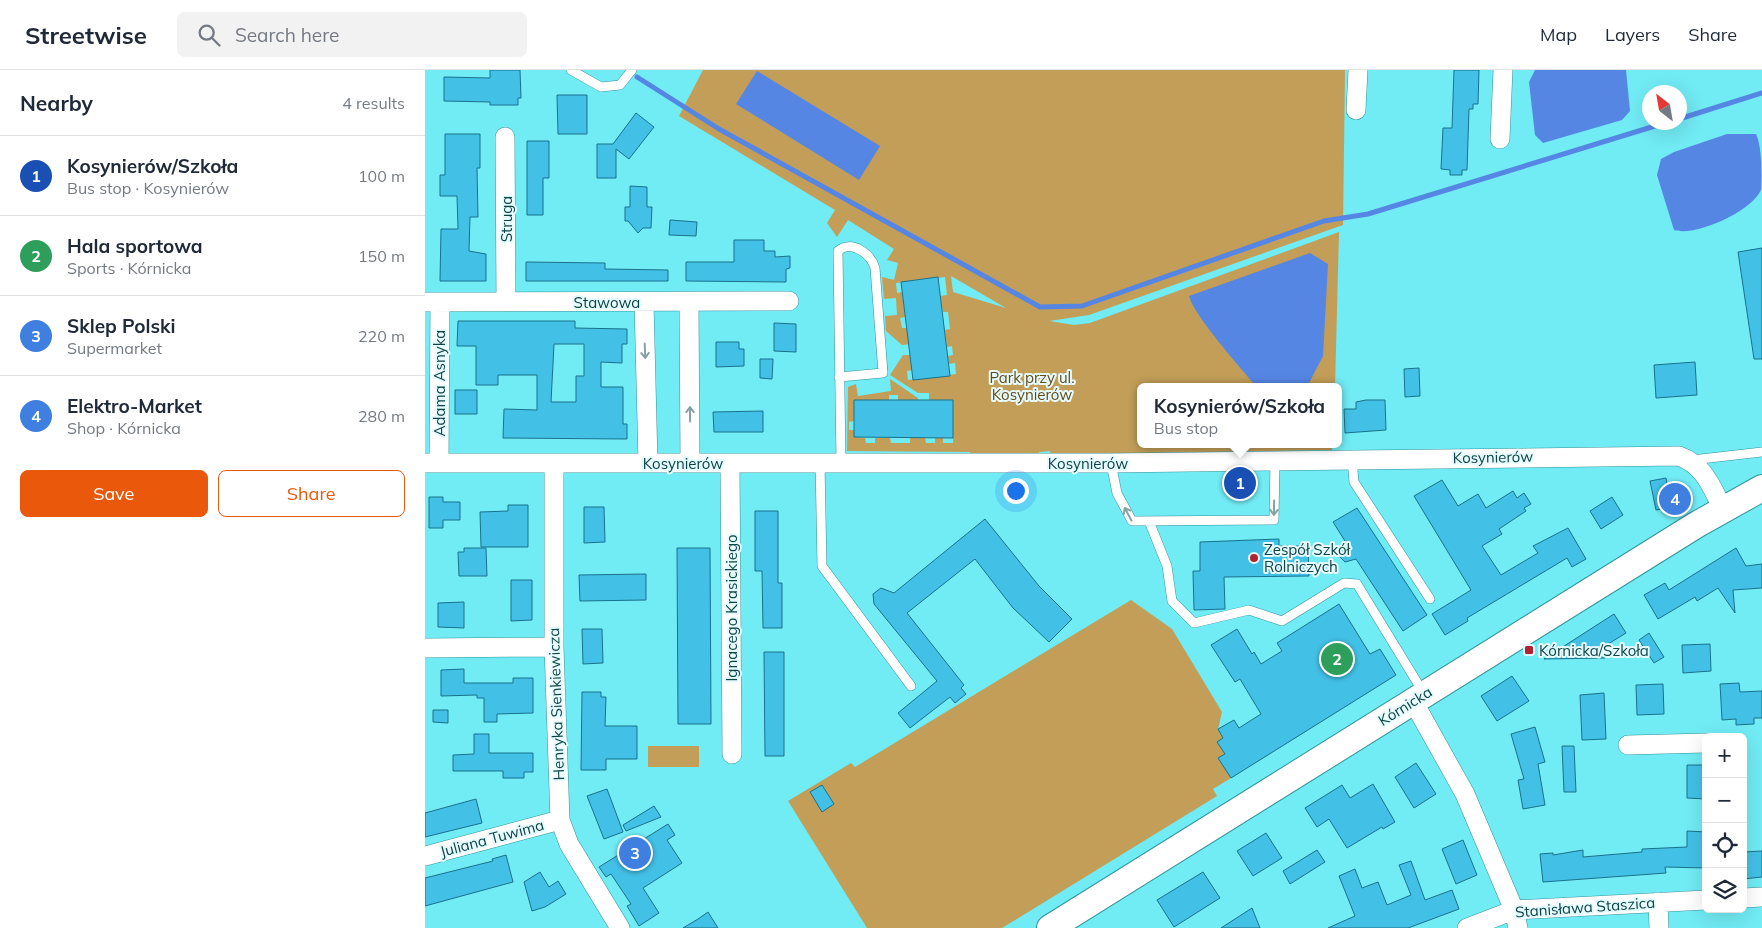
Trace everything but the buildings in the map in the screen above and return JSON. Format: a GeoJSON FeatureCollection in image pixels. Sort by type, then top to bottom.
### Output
{"type":"FeatureCollection","features":[{"type":"Feature","properties":{"kind":"street"},"geometry":{"type":"LineString","coordinates":[[1356,110],[1358,70]]}},
{"type":"Feature","properties":{"kind":"street"},"geometry":{"type":"LineString","coordinates":[[1500,138],[1503,70]]}},
{"type":"Feature","properties":{"kind":"street","name":"Struga"},"geometry":{"type":"LineString","coordinates":[[505,137],[506,302]]}},
{"type":"Feature","properties":{"kind":"street","name":"Stawowa"},"geometry":{"type":"LineString","coordinates":[[432,302],[789,301]]}},
{"type":"Feature","properties":{"kind":"street","name":"Adama Asnyka"},"geometry":{"type":"LineString","coordinates":[[432,302],[432,463]]}},
{"type":"Feature","properties":{"kind":"street"},"geometry":{"type":"LineString","coordinates":[[644,302],[648,463]]}},
{"type":"Feature","properties":{"kind":"street"},"geometry":{"type":"LineString","coordinates":[[689,302],[690,462]]}},
{"type":"Feature","properties":{"kind":"street","name":"Kosynierów"},"geometry":{"type":"LineString","coordinates":[[432,463],[1111,463],[1657,455],[1679,456],[1692,460]]}},
{"type":"Feature","properties":{"kind":"street"},"geometry":{"type":"LineString","coordinates":[[1692,460],[1703,471],[1723,509]]}},
{"type":"Feature","properties":{"kind":"street","name":"Henryka Sienkiewicza"},"geometry":{"type":"LineString","coordinates":[[554,463],[554,647],[560,820],[569,844],[620,928]]}},
{"type":"Feature","properties":{"kind":"street","name":"Ignacego Krasickiego"},"geometry":{"type":"LineString","coordinates":[[730,463],[732,754]]}},
{"type":"Feature","properties":{"kind":"street","name":"Kórnicka"},"geometry":{"type":"LineString","coordinates":[[1050,928],[1723,509],[1762,488]]}},
{"type":"Feature","properties":{"kind":"street"},"geometry":{"type":"LineString","coordinates":[[425,648],[554,647]]}},
{"type":"Feature","properties":{"kind":"street"},"geometry":{"type":"LineString","coordinates":[[1418,698],[1465,794],[1516,919]]}},
{"type":"Feature","properties":{"kind":"street"},"geometry":{"type":"LineString","coordinates":[[1628,745],[1702,743]]}},
{"type":"Feature","properties":{"kind":"street","name":"Juliana Tuwima"},"geometry":{"type":"LineString","coordinates":[[425,856],[560,820]]}},
{"type":"Feature","properties":{"kind":"street"},"geometry":{"type":"LineString","coordinates":[[1747,898],[1762,897]]}},
{"type":"Feature","properties":{"kind":"street","name":"Stanisława Staszica"},"geometry":{"type":"LineString","coordinates":[[1467,928],[1516,919],[1658,902],[1702,900]]}},
{"type":"Feature","properties":{"kind":"street"},"geometry":{"type":"LineString","coordinates":[[1658,902],[1659,928]]}},
{"type":"Feature","properties":{"kind":"lane"},"geometry":{"type":"LineString","coordinates":[[571,70],[601,87],[620,85],[632,70]]}},
{"type":"Feature","properties":{"kind":"lane"},"geometry":{"type":"LineString","coordinates":[[839,377],[883,374],[875,268],[869,257],[854,247],[848,246],[838,251],[839,377],[841,462]]}},
{"type":"Feature","properties":{"kind":"lane"},"geometry":{"type":"LineString","coordinates":[[1692,460],[1762,452]]}},
{"type":"Feature","properties":{"kind":"lane"},"geometry":{"type":"LineString","coordinates":[[1352,459],[1354,482],[1430,599]]}},
{"type":"Feature","properties":{"kind":"lane"},"geometry":{"type":"LineString","coordinates":[[1111,463],[1117,493],[1132,522],[1274,520],[1275,460]]}},
{"type":"Feature","properties":{"kind":"lane"},"geometry":{"type":"LineString","coordinates":[[820,462],[821,566],[911,686]]}},
{"type":"Feature","properties":{"kind":"lane"},"geometry":{"type":"LineString","coordinates":[[1149,521],[1167,566],[1171,601],[1194,623],[1249,610],[1283,621],[1344,582],[1357,584],[1418,698]]}},
{"type":"Feature","properties":{"kind":"green space","name":"Park przy ul. Kosynierów"},"geometry":{"type":"Polygon","coordinates":[[[703,70],[1345,70],[1343,225],[1089,315],[1049,321],[1074,325],[1090,323],[1339,232],[1335,383],[1137,383],[1137,448],[1332,448],[1332,450],[1051,455],[1050,451],[1039,452],[1038,456],[970,456],[970,452],[847,451],[848,387],[856,384],[858,396],[891,391],[890,379],[918,398],[918,402],[898,414],[898,395],[889,395],[889,400],[855,400],[854,421],[849,422],[849,430],[854,430],[854,437],[865,438],[866,443],[875,443],[875,438],[890,438],[891,443],[910,443],[910,438],[925,438],[926,443],[935,443],[935,438],[943,438],[943,443],[953,443],[953,400],[929,400],[929,393],[918,393],[890,375],[903,355],[910,355],[912,370],[907,371],[908,380],[956,374],[955,363],[949,364],[948,356],[953,355],[952,346],[947,347],[945,330],[950,329],[948,312],[943,312],[940,296],[947,295],[945,277],[896,283],[897,293],[902,292],[905,317],[900,318],[902,328],[907,328],[910,344],[902,345],[886,331],[885,316],[897,315],[896,298],[884,299],[882,277],[894,280],[898,263],[887,260],[894,249],[848,220],[837,237],[827,223],[835,210],[679,116],[703,70]],[[951,276],[953,292],[1006,308],[951,276]]]}},
{"type":"Feature","properties":{"kind":"green space"},"geometry":{"type":"Polygon","coordinates":[[[1131,600],[1172,629],[1222,712],[1218,729],[1223,738],[1218,742],[1225,754],[1219,758],[1231,778],[1213,789],[1217,796],[1002,928],[867,928],[788,801],[851,763],[855,767],[1131,600]]]}},
{"type":"Feature","properties":{"kind":"green space"},"geometry":{"type":"Polygon","coordinates":[[[648,746],[699,746],[699,767],[648,767],[648,746]]]}},
{"type":"Feature","properties":{"kind":"water"},"geometry":{"type":"Polygon","coordinates":[[[1535,70],[1626,70],[1630,111],[1622,120],[1543,143],[1535,135],[1529,82],[1535,70]]]}},
{"type":"Feature","properties":{"kind":"water"},"geometry":{"type":"Polygon","coordinates":[[[757,71],[880,146],[859,180],[736,104],[757,71]]]}},
{"type":"Feature","properties":{"kind":"water"},"geometry":{"type":"Polygon","coordinates":[[[1727,134],[1756,134],[1760,154],[1761,190],[1756,198],[1747,206],[1709,226],[1696,230],[1674,230],[1657,175],[1661,159],[1674,152],[1727,134]]]}},
{"type":"Feature","properties":{"kind":"water"},"geometry":{"type":"Polygon","coordinates":[[[1310,253],[1328,264],[1323,356],[1309,383],[1254,383],[1208,328],[1192,304],[1189,296],[1310,253]]]}},
{"type":"Feature","properties":{"kind":"waterway"},"geometry":{"type":"LineString","coordinates":[[637,77],[719,129],[1040,307],[1082,306],[1324,221],[1368,214],[1642,130]]}},
{"type":"Feature","properties":{"kind":"waterway"},"geometry":{"type":"LineString","coordinates":[[1687,116],[1762,93]]}},
{"type":"Feature","properties":{"kind":"place","name":"Kosynierów/Szkoła"},"geometry":{"type":"Point","coordinates":[1240,483]}},
{"type":"Feature","properties":{"kind":"place","name":"Elektro-Market"},"geometry":{"type":"Point","coordinates":[1675,499]}},
{"type":"Feature","properties":{"kind":"place","name":"Zespół Szkół Rolniczych"},"geometry":{"type":"Point","coordinates":[1254,558]}},
{"type":"Feature","properties":{"kind":"place","name":"Kórnicka/Szkoła"},"geometry":{"type":"Point","coordinates":[1529,650]}},
{"type":"Feature","properties":{"kind":"place","name":"Hala sportowa"},"geometry":{"type":"Point","coordinates":[1337,659]}},
{"type":"Feature","properties":{"kind":"place","name":"Sklep Polski"},"geometry":{"type":"Point","coordinates":[635,853]}}]}
